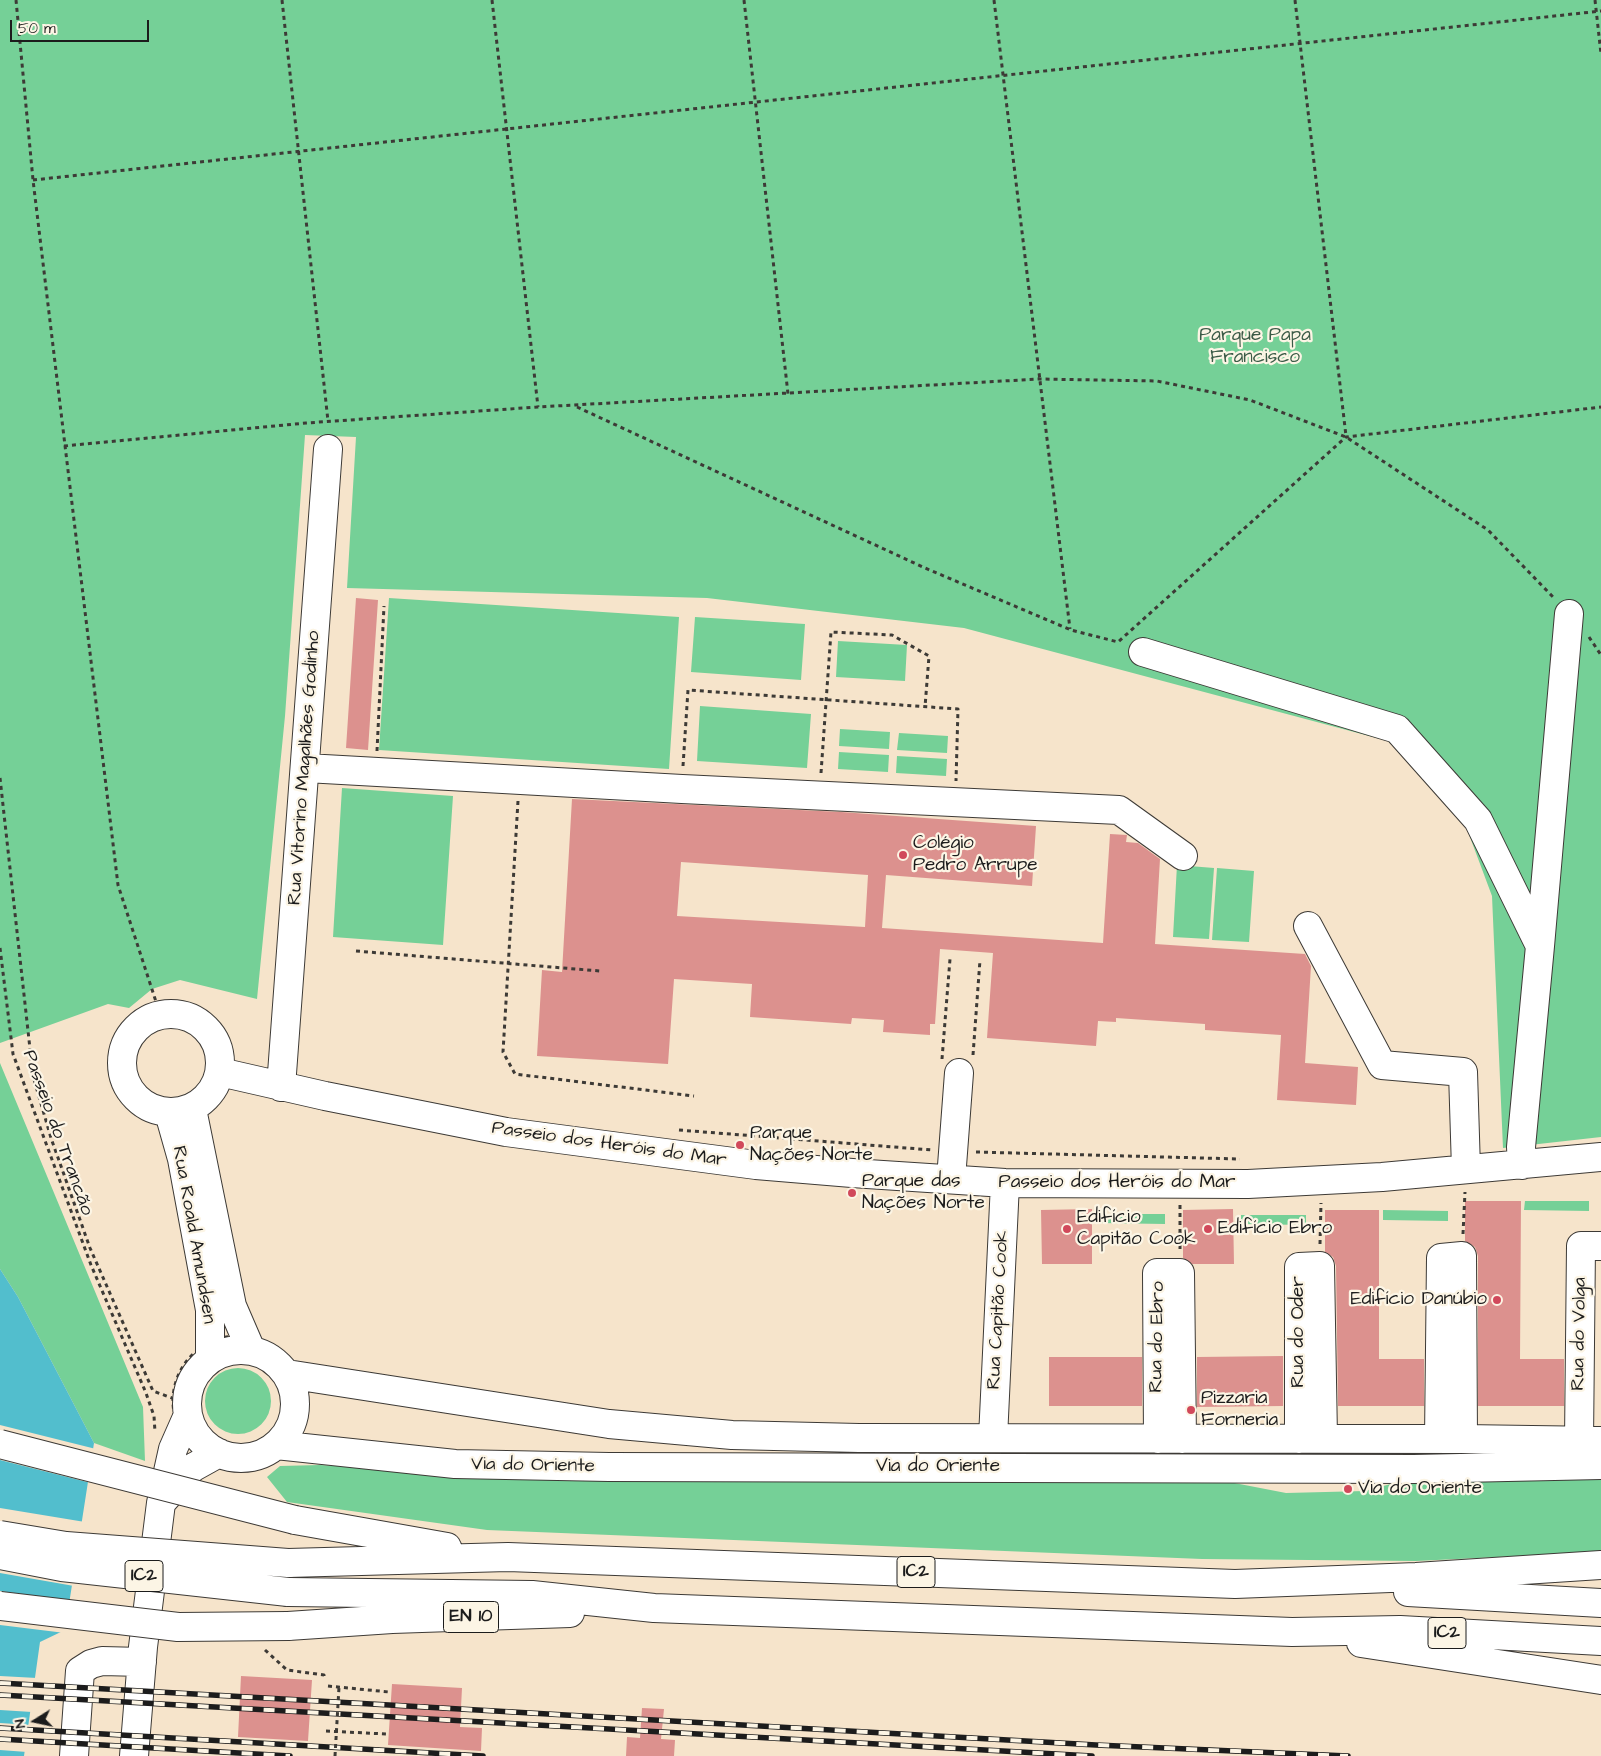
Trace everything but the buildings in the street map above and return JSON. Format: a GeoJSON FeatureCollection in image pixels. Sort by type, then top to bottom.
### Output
{"type":"FeatureCollection","features":[{"type":"Feature","properties":{"kind":"main road","name":"Rua Vitorino Magalhães Godinho"},"geometry":{"type":"LineString","coordinates":[[282,1086],[328,450]]}},
{"type":"Feature","properties":{"kind":"main road"},"geometry":{"type":"LineString","coordinates":[[1522,1165],[1521,1147],[1569,614]]}},
{"type":"Feature","properties":{"kind":"main road"},"geometry":{"type":"LineString","coordinates":[[1143,652],[1397,728],[1478,820],[1540,946]]}},
{"type":"Feature","properties":{"kind":"main road"},"geometry":{"type":"LineString","coordinates":[[306,768],[682,789],[1119,810],[1183,856]]}},
{"type":"Feature","properties":{"kind":"main road"},"geometry":{"type":"LineString","coordinates":[[1308,926],[1382,1065],[1464,1072],[1466,1169]]}},
{"type":"Feature","properties":{"kind":"main road"},"geometry":{"type":"LineString","coordinates":[[180,1013],[198,1020],[212,1034],[220,1052],[220,1072],[210,1094],[180,1110],[150,1108],[134,1095],[124,1077],[122,1057],[128,1038],[141,1023],[160,1014],[180,1013]]}},
{"type":"Feature","properties":{"kind":"main road"},"geometry":{"type":"LineString","coordinates":[[951,1179],[958,1066]]}},
{"type":"Feature","properties":{"kind":"main road","name":"Passeio dos Heróis do Mar"},"geometry":{"type":"LineString","coordinates":[[220,1072],[516,1133],[756,1165],[1006,1183],[1179,1185],[1321,1180],[1522,1165],[1601,1157]]}},
{"type":"Feature","properties":{"kind":"main road","name":"Rua Roald Amundsen"},"geometry":{"type":"LineString","coordinates":[[180,1110],[232,1306],[248,1343]]}},
{"type":"Feature","properties":{"kind":"main road","name":"Rua Roald Amundsen"},"geometry":{"type":"LineString","coordinates":[[180,1110],[182,1159],[210,1310],[210,1350]]}},
{"type":"Feature","properties":{"kind":"main road","name":"Rua Capitão Cook"},"geometry":{"type":"LineString","coordinates":[[993,1438],[1006,1183]]}},
{"type":"Feature","properties":{"kind":"main road","name":"Rua do Volga"},"geometry":{"type":"LineString","coordinates":[[1590,1441],[1581,1246],[1601,1246]]}},
{"type":"Feature","properties":{"kind":"main road"},"geometry":{"type":"LineString","coordinates":[[1451,1439],[1462,1256]]}},
{"type":"Feature","properties":{"kind":"main road","name":"Rua do Oder"},"geometry":{"type":"LineString","coordinates":[[1311,1439],[1320,1266]]}},
{"type":"Feature","properties":{"kind":"main road","name":"Rua do Ebro"},"geometry":{"type":"LineString","coordinates":[[1170,1439],[1180,1273]]}},
{"type":"Feature","properties":{"kind":"main road"},"geometry":{"type":"LineString","coordinates":[[134,1755],[142,1662],[161,1503],[173,1449],[174,1420],[210,1350],[230,1351],[248,1343],[292,1375],[295,1412],[281,1446],[259,1455],[238,1458],[214,1456],[192,1468],[161,1503]]}},
{"type":"Feature","properties":{"kind":"main road","name":"Via do Oriente"},"geometry":{"type":"LineString","coordinates":[[292,1375],[609,1424],[732,1435],[858,1438],[1590,1441]]}},
{"type":"Feature","properties":{"kind":"main road"},"geometry":{"type":"LineString","coordinates":[[174,1420],[194,1431],[214,1456]]}},
{"type":"Feature","properties":{"kind":"main road"},"geometry":{"type":"LineString","coordinates":[[940,1467],[993,1438],[1054,1468]]}},
{"type":"Feature","properties":{"kind":"main road"},"geometry":{"type":"LineString","coordinates":[[0,1444],[295,1520],[508,1557]]}},
{"type":"Feature","properties":{"kind":"main road","name":"Via do Oriente"},"geometry":{"type":"LineString","coordinates":[[281,1446],[455,1464],[609,1467],[1414,1469],[1601,1465]]}},
{"type":"Feature","properties":{"kind":"main road","name":"IC2"},"geometry":{"type":"LineString","coordinates":[[0,1535],[66,1546],[288,1563],[508,1557],[1235,1584],[1324,1580],[1396,1592],[1601,1603]]}},
{"type":"Feature","properties":{"kind":"main road","name":"IC2"},"geometry":{"type":"LineString","coordinates":[[0,1555],[62,1566],[288,1592],[532,1595],[654,1608],[1292,1632],[1400,1630],[1601,1641]]}},
{"type":"Feature","properties":{"kind":"main road"},"geometry":{"type":"LineString","coordinates":[[1324,1580],[1416,1577],[1601,1565]]}},
{"type":"Feature","properties":{"kind":"main road","name":"EN 10"},"geometry":{"type":"LineString","coordinates":[[0,1606],[178,1627],[288,1626],[392,1619],[512,1616],[654,1608]]}},
{"type":"Feature","properties":{"kind":"main road"},"geometry":{"type":"LineString","coordinates":[[1292,1632],[1601,1680]]}},
{"type":"Feature","properties":{"kind":"main road"},"geometry":{"type":"LineString","coordinates":[[74,1756],[80,1671],[90,1664],[102,1661],[142,1662]]}},
{"type":"Feature","properties":{"kind":"path"},"geometry":{"type":"LineString","coordinates":[[16,0],[32,180],[118,885],[160,1014]]}},
{"type":"Feature","properties":{"kind":"path"},"geometry":{"type":"LineString","coordinates":[[282,0],[328,422]]}},
{"type":"Feature","properties":{"kind":"path"},"geometry":{"type":"LineString","coordinates":[[492,0],[505,131],[538,407]]}},
{"type":"Feature","properties":{"kind":"path"},"geometry":{"type":"LineString","coordinates":[[744,0],[788,394]]}},
{"type":"Feature","properties":{"kind":"path"},"geometry":{"type":"LineString","coordinates":[[994,0],[1038,379],[1070,630]]}},
{"type":"Feature","properties":{"kind":"path"},"geometry":{"type":"LineString","coordinates":[[1295,0],[1346,436]]}},
{"type":"Feature","properties":{"kind":"path"},"geometry":{"type":"LineString","coordinates":[[1595,0],[1601,54]]}},
{"type":"Feature","properties":{"kind":"path"},"geometry":{"type":"LineString","coordinates":[[32,180],[756,104],[1601,11]]}},
{"type":"Feature","properties":{"kind":"path"},"geometry":{"type":"LineString","coordinates":[[64,446],[328,422],[538,407],[1038,379],[1157,380],[1250,400],[1346,436],[1488,530],[1586,631],[1601,655]]}},
{"type":"Feature","properties":{"kind":"path"},"geometry":{"type":"LineString","coordinates":[[576,406],[924,568],[1070,630],[1118,642],[1346,436],[1601,407]]}},
{"type":"Feature","properties":{"kind":"path"},"geometry":{"type":"LineString","coordinates":[[376,772],[384,606]]}},
{"type":"Feature","properties":{"kind":"path"},"geometry":{"type":"LineString","coordinates":[[820,796],[830,632],[892,635],[929,656],[925,706]]}},
{"type":"Feature","properties":{"kind":"path"},"geometry":{"type":"LineString","coordinates":[[682,789],[688,690],[958,709],[956,802]]}},
{"type":"Feature","properties":{"kind":"path"},"geometry":{"type":"LineString","coordinates":[[0,778],[33,1076],[51,1138],[94,1257],[153,1391],[194,1448],[214,1456],[228,1466],[244,1466],[259,1463],[273,1456],[295,1434],[303,1408],[304,1394],[292,1375],[287,1357],[277,1348],[265,1341],[248,1343],[225,1336],[210,1350],[190,1356],[181,1368],[175,1383],[174,1420]]}},
{"type":"Feature","properties":{"kind":"path"},"geometry":{"type":"LineString","coordinates":[[520,779],[507,963],[503,1052],[516,1074],[694,1096]]}},
{"type":"Feature","properties":{"kind":"path","name":"Passeio do Trancão"},"geometry":{"type":"LineString","coordinates":[[0,948],[13,1054],[91,1265],[154,1416],[174,1420]]}},
{"type":"Feature","properties":{"kind":"path"},"geometry":{"type":"LineString","coordinates":[[356,952],[600,971]]}},
{"type":"Feature","properties":{"kind":"path"},"geometry":{"type":"LineString","coordinates":[[950,959],[958,1066]]}},
{"type":"Feature","properties":{"kind":"path"},"geometry":{"type":"LineString","coordinates":[[958,1066],[980,960]]}},
{"type":"Feature","properties":{"kind":"path"},"geometry":{"type":"LineString","coordinates":[[670,1130],[954,1151],[1242,1159]]}},
{"type":"Feature","properties":{"kind":"path"},"geometry":{"type":"LineString","coordinates":[[1462,1256],[1466,1169]]}},
{"type":"Feature","properties":{"kind":"path"},"geometry":{"type":"LineString","coordinates":[[1320,1266],[1321,1180]]}},
{"type":"Feature","properties":{"kind":"path"},"geometry":{"type":"LineString","coordinates":[[1179,1185],[1180,1273]]}},
{"type":"Feature","properties":{"kind":"path"},"geometry":{"type":"LineString","coordinates":[[328,1686],[389,1692]]}},
{"type":"Feature","properties":{"kind":"path"},"geometry":{"type":"LineString","coordinates":[[335,1756],[339,1688]]}},
{"type":"Feature","properties":{"kind":"path"},"geometry":{"type":"LineString","coordinates":[[326,1731],[386,1734]]}},
{"type":"Feature","properties":{"kind":"green space","name":"Parque Papa Francisco"},"geometry":{"type":"Polygon","coordinates":[[[0,0],[1601,0],[1601,1137],[1503,1148],[1492,896],[1461,813],[1388,741],[964,628],[707,598],[347,588],[356,437],[305,435],[285,716],[257,999],[180,980],[152,989],[129,1008],[108,1004],[0,1043],[0,0]]]}},
{"type":"Feature","properties":{"kind":"green space"},"geometry":{"type":"Polygon","coordinates":[[[389,598],[679,617],[669,769],[379,750],[389,598]]]}},
{"type":"Feature","properties":{"kind":"green space"},"geometry":{"type":"Polygon","coordinates":[[[695,617],[805,624],[801,680],[691,672],[695,617]]]}},
{"type":"Feature","properties":{"kind":"green space"},"geometry":{"type":"Polygon","coordinates":[[[838,641],[907,645],[905,681],[836,677],[838,641]]]}},
{"type":"Feature","properties":{"kind":"green space"},"geometry":{"type":"Polygon","coordinates":[[[700,706],[811,714],[807,768],[697,761],[700,706]]]}},
{"type":"Feature","properties":{"kind":"green space"},"geometry":{"type":"Polygon","coordinates":[[[840,729],[890,732],[889,749],[839,746],[840,729]]]}},
{"type":"Feature","properties":{"kind":"green space"},"geometry":{"type":"Polygon","coordinates":[[[899,733],[948,736],[947,753],[897,750],[899,733]]]}},
{"type":"Feature","properties":{"kind":"green space"},"geometry":{"type":"Polygon","coordinates":[[[839,752],[889,755],[888,772],[838,769],[839,752]]]}},
{"type":"Feature","properties":{"kind":"green space"},"geometry":{"type":"Polygon","coordinates":[[[897,756],[947,759],[946,776],[896,773],[897,756]]]}},
{"type":"Feature","properties":{"kind":"green space"},"geometry":{"type":"Polygon","coordinates":[[[342,788],[453,796],[443,945],[333,937],[342,788]]]}},
{"type":"Feature","properties":{"kind":"green space"},"geometry":{"type":"Polygon","coordinates":[[[1177,865],[1214,868],[1209,939],[1173,937],[1177,865]]]}},
{"type":"Feature","properties":{"kind":"green space"},"geometry":{"type":"Polygon","coordinates":[[[1217,868],[1254,871],[1249,942],[1212,940],[1217,868]]]}},
{"type":"Feature","properties":{"kind":"green space"},"geometry":{"type":"Polygon","coordinates":[[[0,1063],[143,1407],[145,1461],[94,1443],[18,1297],[0,1269],[0,1063]]]}},
{"type":"Feature","properties":{"kind":"green space"},"geometry":{"type":"Polygon","coordinates":[[[1525,1201],[1589,1201],[1589,1211],[1524,1210],[1525,1201]]]}},
{"type":"Feature","properties":{"kind":"green space"},"geometry":{"type":"Polygon","coordinates":[[[1383,1210],[1448,1211],[1448,1221],[1383,1220],[1383,1210]]]}},
{"type":"Feature","properties":{"kind":"green space"},"geometry":{"type":"Polygon","coordinates":[[[1100,1214],[1165,1214],[1165,1224],[1100,1223],[1100,1214]]]}},
{"type":"Feature","properties":{"kind":"green space"},"geometry":{"type":"Polygon","coordinates":[[[1241,1215],[1306,1215],[1306,1225],[1241,1224],[1241,1215]]]}},
{"type":"Feature","properties":{"kind":"green space"},"geometry":{"type":"Polygon","coordinates":[[[238,1368],[251,1370],[266,1383],[269,1388],[271,1401],[269,1414],[256,1429],[251,1432],[238,1434],[225,1432],[210,1419],[207,1414],[205,1401],[207,1388],[220,1373],[225,1370],[238,1368]]]}},
{"type":"Feature","properties":{"kind":"green space"},"geometry":{"type":"Polygon","coordinates":[[[320,1465],[454,1473],[1224,1481],[1286,1493],[1365,1491],[1409,1479],[1601,1479],[1601,1552],[1416,1561],[1202,1559],[487,1530],[287,1502],[267,1477],[280,1466],[320,1465]]]}},
{"type":"Feature","properties":{"kind":"water"},"geometry":{"type":"Polygon","coordinates":[[[0,1269],[18,1297],[94,1443],[65,1630],[40,1642],[24,1756],[0,1756],[0,1269]]]}},
{"type":"Feature","properties":{"kind":"pier"},"geometry":{"type":"Polygon","coordinates":[[[0,1425],[96,1449],[91,1483],[0,1460],[0,1425]]]}},
{"type":"Feature","properties":{"kind":"pier"},"geometry":{"type":"Polygon","coordinates":[[[0,1508],[85,1522],[74,1586],[0,1573],[0,1508]]]}},
{"type":"Feature","properties":{"kind":"pier"},"geometry":{"type":"Polygon","coordinates":[[[0,1591],[72,1601],[67,1631],[65,1633],[0,1625],[0,1591]]]}},
{"type":"Feature","properties":{"kind":"pier"},"geometry":{"type":"Polygon","coordinates":[[[0,1676],[37,1678],[32,1712],[0,1710],[0,1676]]]}},
{"type":"Feature","properties":{"kind":"pier"},"geometry":{"type":"Polygon","coordinates":[[[0,1723],[31,1725],[27,1752],[0,1750],[0,1723]]]}},
{"type":"Feature","properties":{"kind":"railway"},"geometry":{"type":"LineString","coordinates":[[0,1683],[1096,1745],[1348,1756]]}},
{"type":"Feature","properties":{"kind":"railway"},"geometry":{"type":"LineString","coordinates":[[0,1695],[1092,1756]]}},
{"type":"Feature","properties":{"kind":"railway"},"geometry":{"type":"LineString","coordinates":[[0,1728],[483,1756]]}},
{"type":"Feature","properties":{"kind":"railway"},"geometry":{"type":"LineString","coordinates":[[0,1739],[290,1756]]}},
{"type":"Feature","properties":{"kind":"place","name":"Colégio Pedro Arrupe"},"geometry":{"type":"Point","coordinates":[903,855]}},
{"type":"Feature","properties":{"kind":"place","name":"Parque Nações Norte"},"geometry":{"type":"Point","coordinates":[740,1145]}},
{"type":"Feature","properties":{"kind":"place","name":"Parque das Nações Norte"},"geometry":{"type":"Point","coordinates":[852,1193]}},
{"type":"Feature","properties":{"kind":"place","name":"Edifício Capitão Cook"},"geometry":{"type":"Point","coordinates":[1067,1229]}},
{"type":"Feature","properties":{"kind":"place","name":"Edifício Ebro"},"geometry":{"type":"Point","coordinates":[1208,1229]}},
{"type":"Feature","properties":{"kind":"place","name":"Edifício Danúbio"},"geometry":{"type":"Point","coordinates":[1497,1300]}},
{"type":"Feature","properties":{"kind":"place","name":"Pizzaria Forneria"},"geometry":{"type":"Point","coordinates":[1191,1410]}},
{"type":"Feature","properties":{"kind":"place","name":"Via do Oriente"},"geometry":{"type":"Point","coordinates":[1348,1489]}}]}
